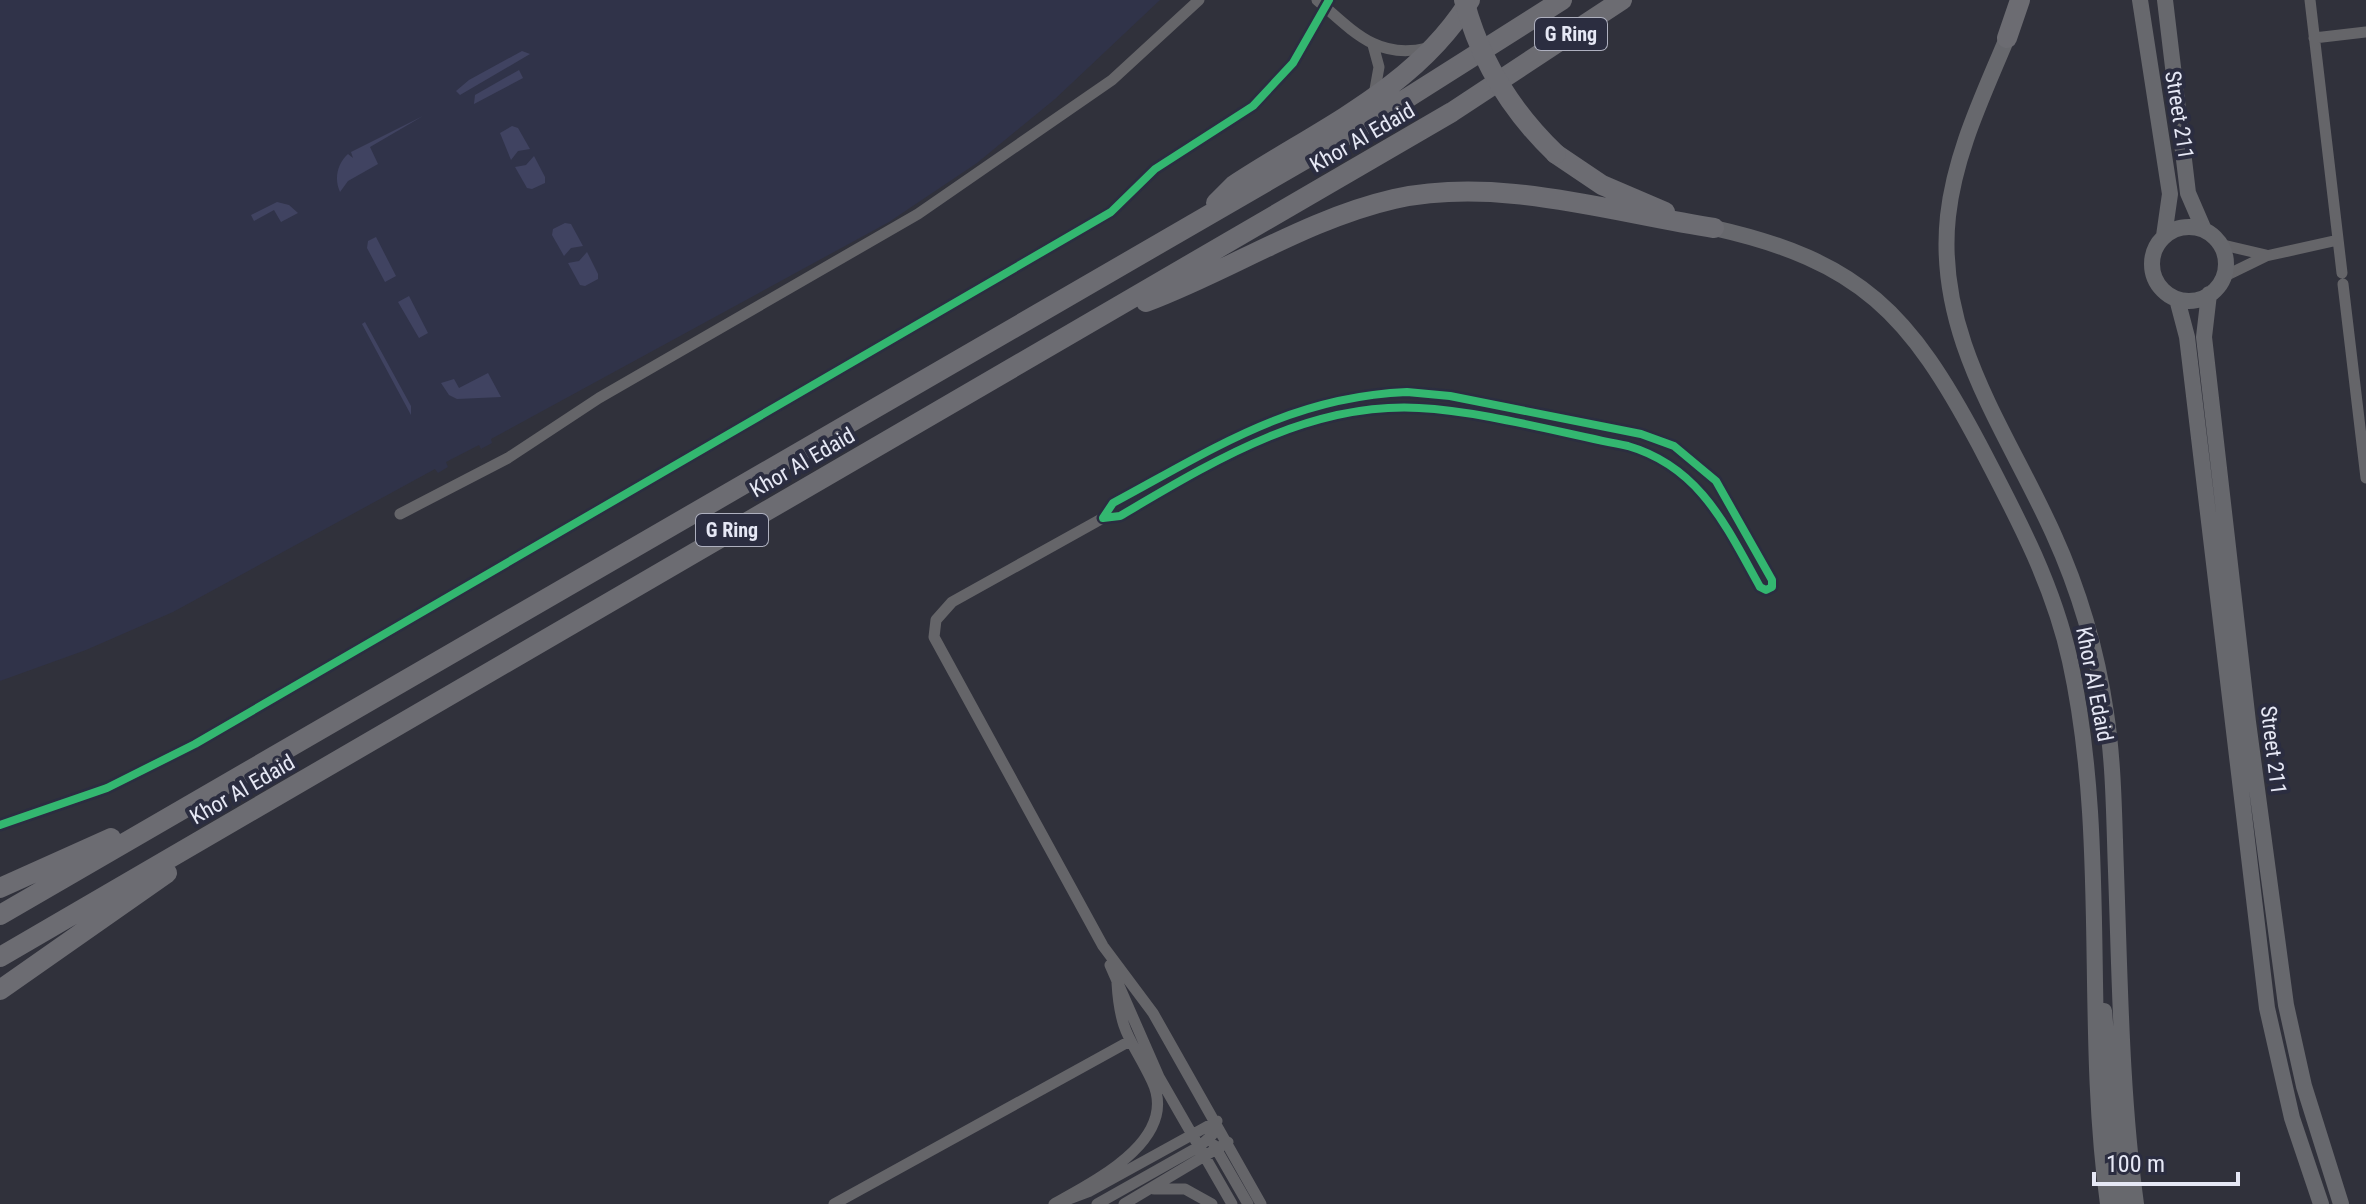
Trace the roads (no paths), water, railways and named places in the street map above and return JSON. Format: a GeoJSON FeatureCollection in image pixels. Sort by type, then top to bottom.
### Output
{"type":"FeatureCollection","features":[{"type":"Feature","properties":{"kind":"highway"},"geometry":{"type":"LineString","coordinates":[[1464,0],[1471,27],[1504,95],[1556,154],[1602,185],[1630,199],[1714,228]]}},
{"type":"Feature","properties":{"kind":"highway"},"geometry":{"type":"LineString","coordinates":[[1204,218],[1234,185],[1400,80],[1436,46],[1470,0]]}},
{"type":"Feature","properties":{"kind":"highway","name":"Khor Al Edaid"},"geometry":{"type":"LineString","coordinates":[[0,915],[1204,218],[1451,73],[1562,0]]}},
{"type":"Feature","properties":{"kind":"highway","name":"Khor Al Edaid"},"geometry":{"type":"LineString","coordinates":[[0,957],[1452,112],[1622,0]]}},
{"type":"Feature","properties":{"kind":"highway"},"geometry":{"type":"LineString","coordinates":[[2007,38],[2012,0]]}},
{"type":"Feature","properties":{"kind":"highway"},"geometry":{"type":"LineString","coordinates":[[2007,38],[2020,0]]}},
{"type":"Feature","properties":{"kind":"highway"},"geometry":{"type":"LineString","coordinates":[[1086,324],[1169,293],[1337,218],[1421,194],[1519,194],[1714,228]]}},
{"type":"Feature","properties":{"kind":"highway"},"geometry":{"type":"LineString","coordinates":[[0,888],[185,806]]}},
{"type":"Feature","properties":{"kind":"highway"},"geometry":{"type":"LineString","coordinates":[[0,990],[245,815]]}},
{"type":"Feature","properties":{"kind":"main road","name":"Street 211"},"geometry":{"type":"LineString","coordinates":[[2140,0],[2170,194],[2164,236]]}},
{"type":"Feature","properties":{"kind":"main road","name":"Street 211"},"geometry":{"type":"LineString","coordinates":[[2165,0],[2188,193],[2204,230]]}},
{"type":"Feature","properties":{"kind":"main road","name":"Khor Al Edaid"},"geometry":{"type":"LineString","coordinates":[[2007,38],[1962,149],[1948,215],[1947,279],[1958,335],[1993,415],[2065,562],[2083,613],[2101,684],[2112,773],[2125,1095],[2136,1204]]}},
{"type":"Feature","properties":{"kind":"main road"},"geometry":{"type":"LineString","coordinates":[[2183,227],[2204,230],[2219,244],[2225,263],[2223,277],[2209,294],[2193,300],[2177,299],[2160,287],[2152,268],[2156,247],[2164,236],[2183,227]]}},
{"type":"Feature","properties":{"kind":"main road","name":"Khor Al Edaid"},"geometry":{"type":"LineString","coordinates":[[1714,228],[1755,237],[1812,258],[1868,292],[1894,315],[1932,360],[2013,509],[2048,588],[2070,660],[2081,726],[2098,974],[2097,1089],[2108,1204]]}},
{"type":"Feature","properties":{"kind":"main road","name":"Street 211"},"geometry":{"type":"LineString","coordinates":[[2209,294],[2203,328],[2282,977],[2304,1086],[2341,1204]]}},
{"type":"Feature","properties":{"kind":"main road","name":"Street 211"},"geometry":{"type":"LineString","coordinates":[[2177,299],[2187,337],[2267,1008],[2288,1104],[2321,1204]]}},
{"type":"Feature","properties":{"kind":"main road"},"geometry":{"type":"LineString","coordinates":[[2098,974],[2107,1032],[2121,1204]]}},
{"type":"Feature","properties":{"kind":"street"},"geometry":{"type":"LineString","coordinates":[[400,514],[508,458],[599,398],[918,214],[1112,80],[1199,0]]}},
{"type":"Feature","properties":{"kind":"street"},"geometry":{"type":"LineString","coordinates":[[1317,0],[1373,45],[1395,52],[1436,46]]}},
{"type":"Feature","properties":{"kind":"street"},"geometry":{"type":"LineString","coordinates":[[2310,0],[2366,478]]}},
{"type":"Feature","properties":{"kind":"street"},"geometry":{"type":"LineString","coordinates":[[2314,38],[2366,32]]}},
{"type":"Feature","properties":{"kind":"street"},"geometry":{"type":"LineString","coordinates":[[1372,99],[1380,76],[1373,45]]}},
{"type":"Feature","properties":{"kind":"street"},"geometry":{"type":"LineString","coordinates":[[2223,277],[2266,256],[2338,240]]}},
{"type":"Feature","properties":{"kind":"street"},"geometry":{"type":"LineString","coordinates":[[2219,244],[2266,256]]}},
{"type":"Feature","properties":{"kind":"street"},"geometry":{"type":"LineString","coordinates":[[1103,518],[1113,503],[1278,417],[1363,395],[1429,393],[1641,434],[1674,446],[1716,481],[1773,583],[1769,590],[1760,587],[1710,500],[1688,476],[1660,457],[1628,446],[1421,408],[1348,412],[1288,428],[1120,516],[1103,518],[952,602],[940,613],[934,628],[940,652],[1103,946],[1155,1068],[1193,1135],[1205,1147],[1232,1204]]}},
{"type":"Feature","properties":{"kind":"street"},"geometry":{"type":"LineString","coordinates":[[1103,946],[1148,1004],[1217,1121],[1261,1204]]}},
{"type":"Feature","properties":{"kind":"street"},"geometry":{"type":"LineString","coordinates":[[1057,1202],[1134,1151],[1154,1127],[1158,1106],[1154,1085],[1128,1042],[1119,1010],[1117,979]]}},
{"type":"Feature","properties":{"kind":"street"},"geometry":{"type":"LineString","coordinates":[[834,1204],[1128,1042]]}},
{"type":"Feature","properties":{"kind":"street"},"geometry":{"type":"LineString","coordinates":[[1057,1202],[1090,1191],[1217,1121]]}},
{"type":"Feature","properties":{"kind":"street"},"geometry":{"type":"LineString","coordinates":[[1124,1204],[1205,1147],[1217,1121]]}},
{"type":"Feature","properties":{"kind":"street"},"geometry":{"type":"LineString","coordinates":[[1097,1204],[1205,1147],[1216,1149],[1228,1142]]}},
{"type":"Feature","properties":{"kind":"street"},"geometry":{"type":"LineString","coordinates":[[1216,1149],[1248,1204]]}},
{"type":"Feature","properties":{"kind":"street"},"geometry":{"type":"LineString","coordinates":[[1146,1191],[1166,1187],[1185,1189],[1212,1204]]}}]}
